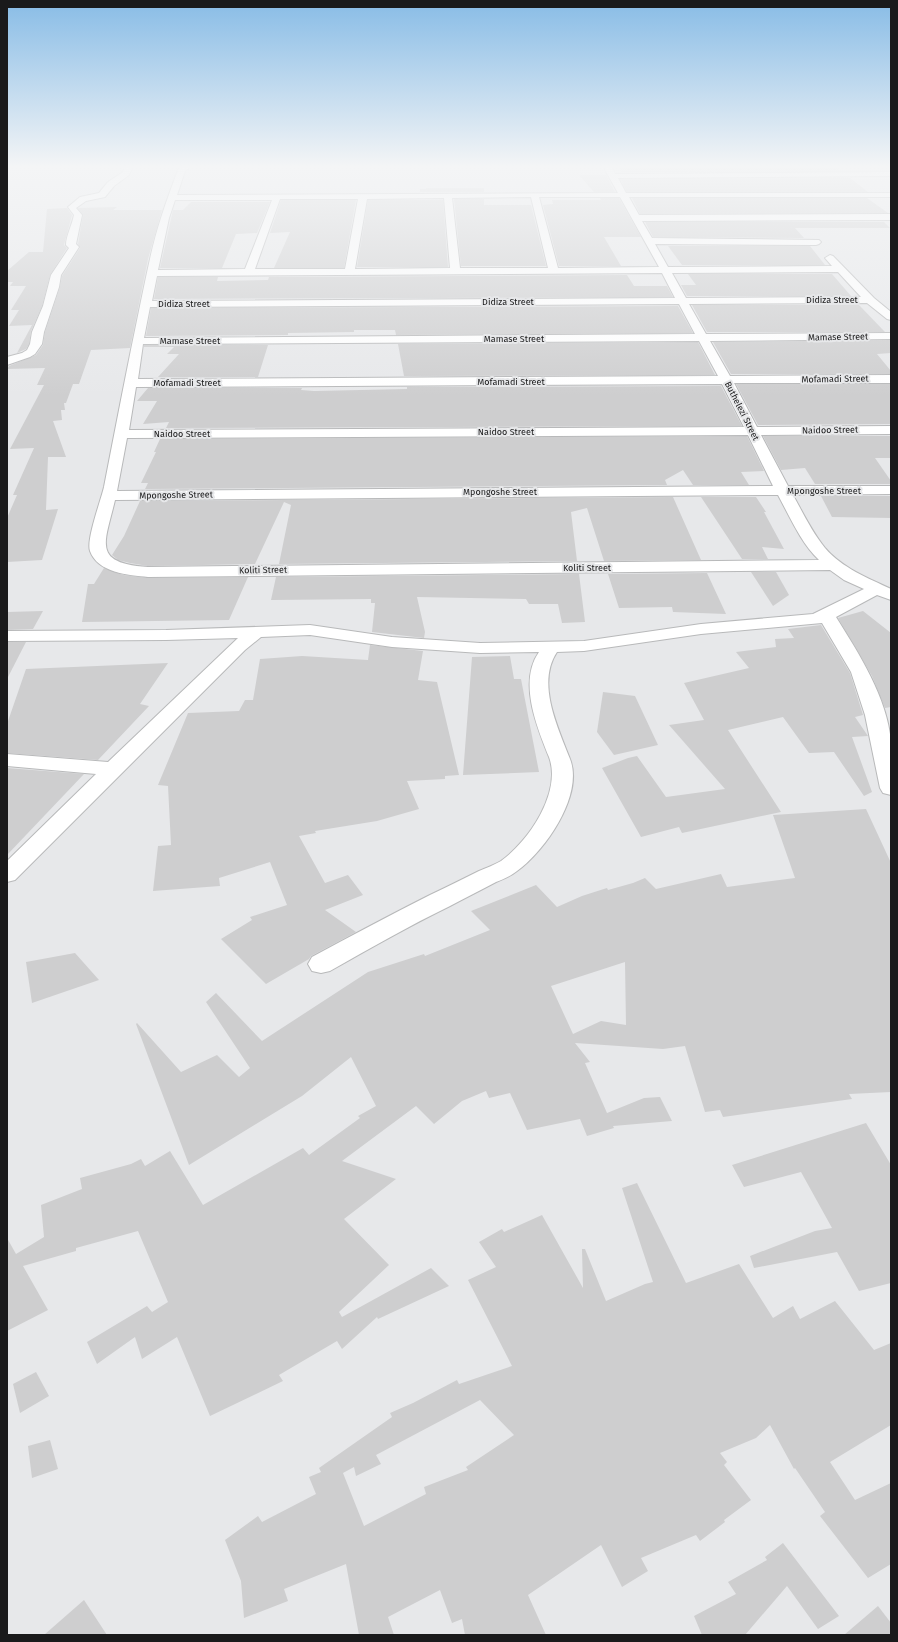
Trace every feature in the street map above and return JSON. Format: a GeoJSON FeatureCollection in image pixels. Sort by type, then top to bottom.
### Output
{"type":"FeatureCollection","features":[{"type":"Feature","properties":{"kind":"street"},"geometry":{"type":"LineString","coordinates":[[7,361],[26,355],[31,352],[36,344],[42,320],[54,287],[56,275],[74,247],[71,245],[71,243]]}},
{"type":"Feature","properties":{"kind":"street","name":"Koliti Street"},"geometry":{"type":"LineString","coordinates":[[159,243],[138,341],[109,496],[97,543],[97,550],[103,559],[120,568],[142,572],[834,565]]}},
{"type":"Feature","properties":{"kind":"street"},"geometry":{"type":"LineString","coordinates":[[249,272],[260,243]]}},
{"type":"Feature","properties":{"kind":"street"},"geometry":{"type":"LineString","coordinates":[[350,271],[355,243]]}},
{"type":"Feature","properties":{"kind":"street"},"geometry":{"type":"LineString","coordinates":[[452,243],[455,271]]}},
{"type":"Feature","properties":{"kind":"street"},"geometry":{"type":"LineString","coordinates":[[548,243],[554,270]]}},
{"type":"Feature","properties":{"kind":"street","name":"Buthelezi Street"},"geometry":{"type":"LineString","coordinates":[[649,243],[703,338],[806,532],[820,552],[834,565],[850,576],[883,592]]}},
{"type":"Feature","properties":{"kind":"street"},"geometry":{"type":"LineString","coordinates":[[671,243],[821,247]]}},
{"type":"Feature","properties":{"kind":"street"},"geometry":{"type":"LineString","coordinates":[[817,243],[870,300],[891,317]]}},
{"type":"Feature","properties":{"kind":"street"},"geometry":{"type":"LineString","coordinates":[[152,273],[840,269]]}},
{"type":"Feature","properties":{"kind":"street","name":"Didiza Street"},"geometry":{"type":"LineString","coordinates":[[146,304],[870,300]]}},
{"type":"Feature","properties":{"kind":"street","name":"Mamase Street"},"geometry":{"type":"LineString","coordinates":[[138,341],[891,336]]}},
{"type":"Feature","properties":{"kind":"street","name":"Mofamadi Street"},"geometry":{"type":"LineString","coordinates":[[131,384],[891,379]]}},
{"type":"Feature","properties":{"kind":"street","name":"Naidoo Street"},"geometry":{"type":"LineString","coordinates":[[120,434],[891,430]]}},
{"type":"Feature","properties":{"kind":"street","name":"Mpongoshe Street"},"geometry":{"type":"LineString","coordinates":[[109,496],[891,490]]}},
{"type":"Feature","properties":{"kind":"street"},"geometry":{"type":"LineString","coordinates":[[7,636],[166,635],[310,630],[426,645],[480,648],[584,646],[732,625],[816,619],[883,592]]}},
{"type":"Feature","properties":{"kind":"street"},"geometry":{"type":"LineString","coordinates":[[826,615],[860,672],[875,715],[891,788]]}},
{"type":"Feature","properties":{"kind":"street"},"geometry":{"type":"LineString","coordinates":[[7,874],[113,769],[255,633]]}},
{"type":"Feature","properties":{"kind":"street"},"geometry":{"type":"LineString","coordinates":[[321,964],[399,921],[509,866],[522,854],[540,830],[552,813],[559,795],[562,780],[562,766],[547,720],[540,691],[540,674],[543,661],[552,647]]}},
{"type":"Feature","properties":{"kind":"street"},"geometry":{"type":"LineString","coordinates":[[7,760],[113,769]]}},
{"type":"Feature","properties":{"kind":"building"},"geometry":{"type":"Polygon","coordinates":[[[44,243],[65,243],[64,245],[67,248],[50,275],[42,306],[31,331],[29,344],[26,349],[17,353],[32,325],[9,326],[19,310],[11,310],[26,286],[10,286],[13,282],[7,282],[7,271],[29,252],[43,252],[44,243]]]}},
{"type":"Feature","properties":{"kind":"building"},"geometry":{"type":"Polygon","coordinates":[[[78,243],[153,243],[130,348],[91,350],[79,384],[73,384],[66,403],[64,403],[65,410],[61,410],[62,420],[53,421],[66,457],[48,457],[46,510],[58,509],[42,560],[7,562],[7,518],[17,495],[13,495],[34,448],[10,449],[44,385],[37,385],[45,368],[7,369],[9,366],[36,355],[43,345],[45,332],[60,287],[62,276],[80,248],[78,243]]]}},
{"type":"Feature","properties":{"kind":"building"},"geometry":{"type":"Polygon","coordinates":[[[166,243],[232,243],[222,268],[160,268],[166,243]]]}},
{"type":"Feature","properties":{"kind":"building"},"geometry":{"type":"Polygon","coordinates":[[[285,243],[348,243],[344,268],[274,268],[285,243]]]}},
{"type":"Feature","properties":{"kind":"building"},"geometry":{"type":"Polygon","coordinates":[[[361,243],[446,243],[448,267],[357,267],[361,243]]]}},
{"type":"Feature","properties":{"kind":"building"},"geometry":{"type":"Polygon","coordinates":[[[459,243],[540,243],[546,266],[461,266],[459,243]]]}},
{"type":"Feature","properties":{"kind":"building"},"geometry":{"type":"Polygon","coordinates":[[[553,243],[607,243],[621,266],[559,266],[553,243]]]}},
{"type":"Feature","properties":{"kind":"building"},"geometry":{"type":"Polygon","coordinates":[[[668,246],[810,246],[825,265],[682,265],[668,246]]]}},
{"type":"Feature","properties":{"kind":"building"},"geometry":{"type":"Polygon","coordinates":[[[688,274],[832,274],[851,296],[687,296],[681,285],[696,285],[688,274]]]}},
{"type":"Feature","properties":{"kind":"building"},"geometry":{"type":"Polygon","coordinates":[[[627,275],[634,286],[667,286],[673,297],[154,299],[158,277],[218,277],[217,281],[268,280],[269,277],[627,275]]]}},
{"type":"Feature","properties":{"kind":"building"},"geometry":{"type":"Polygon","coordinates":[[[692,305],[859,305],[885,332],[707,332],[692,305]]]}},
{"type":"Feature","properties":{"kind":"building"},"geometry":{"type":"Polygon","coordinates":[[[678,306],[693,333],[396,335],[395,330],[354,330],[354,332],[288,333],[288,335],[146,336],[151,308],[678,306]]]}},
{"type":"Feature","properties":{"kind":"building"},"geometry":{"type":"Polygon","coordinates":[[[891,340],[891,353],[877,354],[891,371],[891,374],[731,374],[713,342],[891,340]]]}},
{"type":"Feature","properties":{"kind":"building"},"geometry":{"type":"Polygon","coordinates":[[[698,342],[715,375],[404,376],[398,344],[698,342]]]}},
{"type":"Feature","properties":{"kind":"building"},"geometry":{"type":"Polygon","coordinates":[[[144,345],[268,345],[258,377],[158,377],[179,354],[167,354],[174,347],[144,347],[144,345]]]}},
{"type":"Feature","properties":{"kind":"building"},"geometry":{"type":"Polygon","coordinates":[[[736,384],[891,384],[891,424],[758,425],[736,384]]]}},
{"type":"Feature","properties":{"kind":"building"},"geometry":{"type":"Polygon","coordinates":[[[721,386],[742,426],[166,428],[169,422],[143,424],[157,401],[137,401],[148,388],[302,388],[301,390],[314,391],[407,389],[407,387],[721,386]]]}},
{"type":"Feature","properties":{"kind":"building"},"geometry":{"type":"Polygon","coordinates":[[[747,436],[764,471],[741,472],[749,485],[693,485],[683,470],[665,480],[667,485],[145,489],[148,483],[141,483],[156,452],[154,452],[160,439],[747,436]]]}},
{"type":"Feature","properties":{"kind":"building"},"geometry":{"type":"Polygon","coordinates":[[[763,436],[891,436],[891,458],[875,458],[891,481],[891,484],[815,484],[805,468],[781,470],[763,436]]]}},
{"type":"Feature","properties":{"kind":"building"},"geometry":{"type":"Polygon","coordinates":[[[821,496],[891,496],[891,518],[832,517],[821,496]]]}},
{"type":"Feature","properties":{"kind":"building"},"geometry":{"type":"Polygon","coordinates":[[[673,497],[701,560],[604,561],[587,508],[571,512],[577,561],[279,564],[291,505],[284,502],[255,564],[148,566],[118,560],[112,555],[124,536],[140,501],[673,497]]]}},
{"type":"Feature","properties":{"kind":"building"},"geometry":{"type":"Polygon","coordinates":[[[701,497],[756,497],[766,512],[764,512],[784,549],[762,547],[768,559],[742,559],[701,497]]]}},
{"type":"Feature","properties":{"kind":"building"},"geometry":{"type":"Polygon","coordinates":[[[104,568],[123,575],[148,578],[248,577],[229,620],[82,622],[88,584],[94,584],[104,568]]]}},
{"type":"Feature","properties":{"kind":"building"},"geometry":{"type":"Polygon","coordinates":[[[751,572],[776,572],[789,595],[773,606],[751,572]]]}},
{"type":"Feature","properties":{"kind":"building"},"geometry":{"type":"Polygon","coordinates":[[[707,573],[726,614],[673,612],[672,607],[619,608],[608,574],[707,573]]]}},
{"type":"Feature","properties":{"kind":"building"},"geometry":{"type":"Polygon","coordinates":[[[579,574],[585,622],[562,623],[558,604],[529,604],[526,599],[417,597],[425,632],[424,638],[372,632],[375,603],[371,603],[371,599],[271,600],[276,577],[579,574]]]}},
{"type":"Feature","properties":{"kind":"building"},"geometry":{"type":"Polygon","coordinates":[[[43,611],[33,629],[7,630],[7,612],[43,611]]]}},
{"type":"Feature","properties":{"kind":"building"},"geometry":{"type":"Polygon","coordinates":[[[863,611],[891,633],[891,707],[885,708],[872,676],[838,618],[863,611]]]}},
{"type":"Feature","properties":{"kind":"building"},"geometry":{"type":"Polygon","coordinates":[[[821,625],[850,673],[863,715],[855,717],[868,736],[852,737],[872,792],[864,796],[834,752],[809,753],[783,717],[728,730],[781,812],[682,833],[679,827],[641,837],[602,768],[637,756],[666,797],[725,789],[669,725],[704,720],[684,683],[749,668],[736,652],[776,647],[775,639],[794,638],[788,629],[821,625]]]}},
{"type":"Feature","properties":{"kind":"building"},"geometry":{"type":"Polygon","coordinates":[[[7,642],[26,642],[7,679],[7,642]]]}},
{"type":"Feature","properties":{"kind":"building"},"geometry":{"type":"Polygon","coordinates":[[[370,645],[423,651],[418,680],[437,682],[459,775],[445,776],[445,779],[407,781],[419,809],[377,821],[315,831],[316,833],[299,836],[325,883],[348,875],[363,895],[325,910],[356,932],[311,956],[309,959],[266,984],[221,939],[252,920],[250,917],[287,905],[270,862],[219,878],[220,886],[153,891],[158,846],[171,845],[168,786],[158,785],[188,713],[239,711],[245,700],[253,700],[260,659],[302,656],[368,660],[370,645]]]}},
{"type":"Feature","properties":{"kind":"building"},"geometry":{"type":"Polygon","coordinates":[[[510,656],[514,679],[521,679],[539,772],[463,775],[472,657],[510,656]]]}},
{"type":"Feature","properties":{"kind":"building"},"geometry":{"type":"Polygon","coordinates":[[[168,663],[140,704],[149,706],[98,760],[7,753],[7,724],[26,669],[168,663]]]}},
{"type":"Feature","properties":{"kind":"building"},"geometry":{"type":"Polygon","coordinates":[[[603,692],[635,696],[658,745],[614,755],[597,732],[603,692]]]}},
{"type":"Feature","properties":{"kind":"building"},"geometry":{"type":"Polygon","coordinates":[[[7,768],[84,774],[7,855],[7,768]]]}},
{"type":"Feature","properties":{"kind":"building"},"geometry":{"type":"Polygon","coordinates":[[[866,809],[891,863],[891,1092],[849,1094],[852,1099],[723,1117],[720,1110],[705,1112],[685,1046],[663,1049],[575,1043],[590,1062],[585,1063],[607,1113],[644,1098],[660,1097],[672,1121],[613,1126],[614,1128],[587,1136],[580,1119],[527,1130],[510,1093],[489,1098],[486,1091],[462,1101],[434,1124],[416,1106],[342,1161],[396,1179],[344,1219],[389,1265],[339,1312],[342,1317],[431,1268],[449,1286],[378,1319],[377,1317],[342,1349],[337,1341],[279,1375],[283,1381],[210,1416],[177,1337],[142,1359],[135,1337],[97,1364],[87,1342],[147,1306],[152,1312],[168,1302],[138,1231],[76,1248],[76,1251],[23,1266],[48,1310],[7,1331],[7,1238],[16,1254],[44,1237],[41,1205],[82,1189],[80,1178],[131,1164],[141,1159],[145,1166],[170,1151],[203,1205],[303,1148],[309,1155],[360,1118],[358,1116],[376,1106],[351,1057],[302,1096],[189,1165],[136,1024],[137,1023],[181,1072],[217,1055],[239,1077],[250,1068],[206,1002],[216,993],[262,1041],[368,972],[424,954],[425,956],[490,930],[471,911],[536,885],[557,907],[582,896],[607,888],[608,890],[633,883],[645,878],[656,889],[721,874],[727,887],[795,878],[773,815],[866,809]],[[625,962],[551,986],[573,1034],[601,1021],[626,1025],[625,962]]]}},
{"type":"Feature","properties":{"kind":"building"},"geometry":{"type":"Polygon","coordinates":[[[75,953],[99,980],[32,1003],[26,962],[75,953]]]}},
{"type":"Feature","properties":{"kind":"building"},"geometry":{"type":"Polygon","coordinates":[[[866,1123],[891,1165],[891,1283],[859,1291],[837,1252],[754,1268],[750,1256],[815,1231],[832,1228],[801,1172],[744,1187],[732,1165],[866,1123]]]}},
{"type":"Feature","properties":{"kind":"building"},"geometry":{"type":"Polygon","coordinates":[[[637,1183],[686,1283],[739,1264],[773,1318],[793,1306],[800,1319],[835,1301],[874,1350],[891,1343],[891,1425],[830,1462],[855,1500],[891,1483],[891,1564],[868,1578],[820,1516],[825,1512],[795,1468],[794,1469],[770,1425],[756,1438],[720,1453],[727,1462],[724,1465],[751,1500],[724,1520],[725,1522],[700,1541],[696,1535],[641,1558],[648,1571],[622,1587],[601,1545],[528,1595],[546,1635],[465,1635],[462,1619],[452,1623],[440,1590],[388,1617],[394,1635],[359,1635],[346,1564],[284,1589],[288,1601],[244,1618],[241,1581],[225,1540],[258,1516],[262,1522],[316,1494],[309,1477],[321,1472],[319,1468],[392,1417],[390,1413],[457,1380],[459,1384],[512,1366],[468,1280],[496,1267],[479,1242],[502,1229],[504,1232],[542,1215],[583,1288],[582,1249],[585,1249],[606,1301],[653,1282],[622,1188],[637,1183]],[[480,1400],[376,1455],[381,1464],[356,1476],[354,1467],[343,1473],[364,1526],[426,1494],[424,1487],[468,1470],[466,1467],[514,1435],[480,1400]]]}},
{"type":"Feature","properties":{"kind":"building"},"geometry":{"type":"Polygon","coordinates":[[[36,1372],[49,1396],[20,1413],[13,1384],[36,1372]]]}},
{"type":"Feature","properties":{"kind":"building"},"geometry":{"type":"Polygon","coordinates":[[[50,1440],[58,1469],[32,1478],[28,1446],[50,1440]]]}},
{"type":"Feature","properties":{"kind":"building"},"geometry":{"type":"Polygon","coordinates":[[[783,1543],[839,1616],[818,1629],[787,1586],[745,1635],[702,1635],[694,1616],[736,1594],[728,1582],[767,1560],[765,1557],[783,1543]]]}},
{"type":"Feature","properties":{"kind":"building"},"geometry":{"type":"Polygon","coordinates":[[[84,1600],[107,1635],[44,1635],[84,1600]]]}},
{"type":"Feature","properties":{"kind":"building"},"geometry":{"type":"Polygon","coordinates":[[[878,1606],[891,1623],[891,1635],[844,1635],[878,1606]]]}}]}
